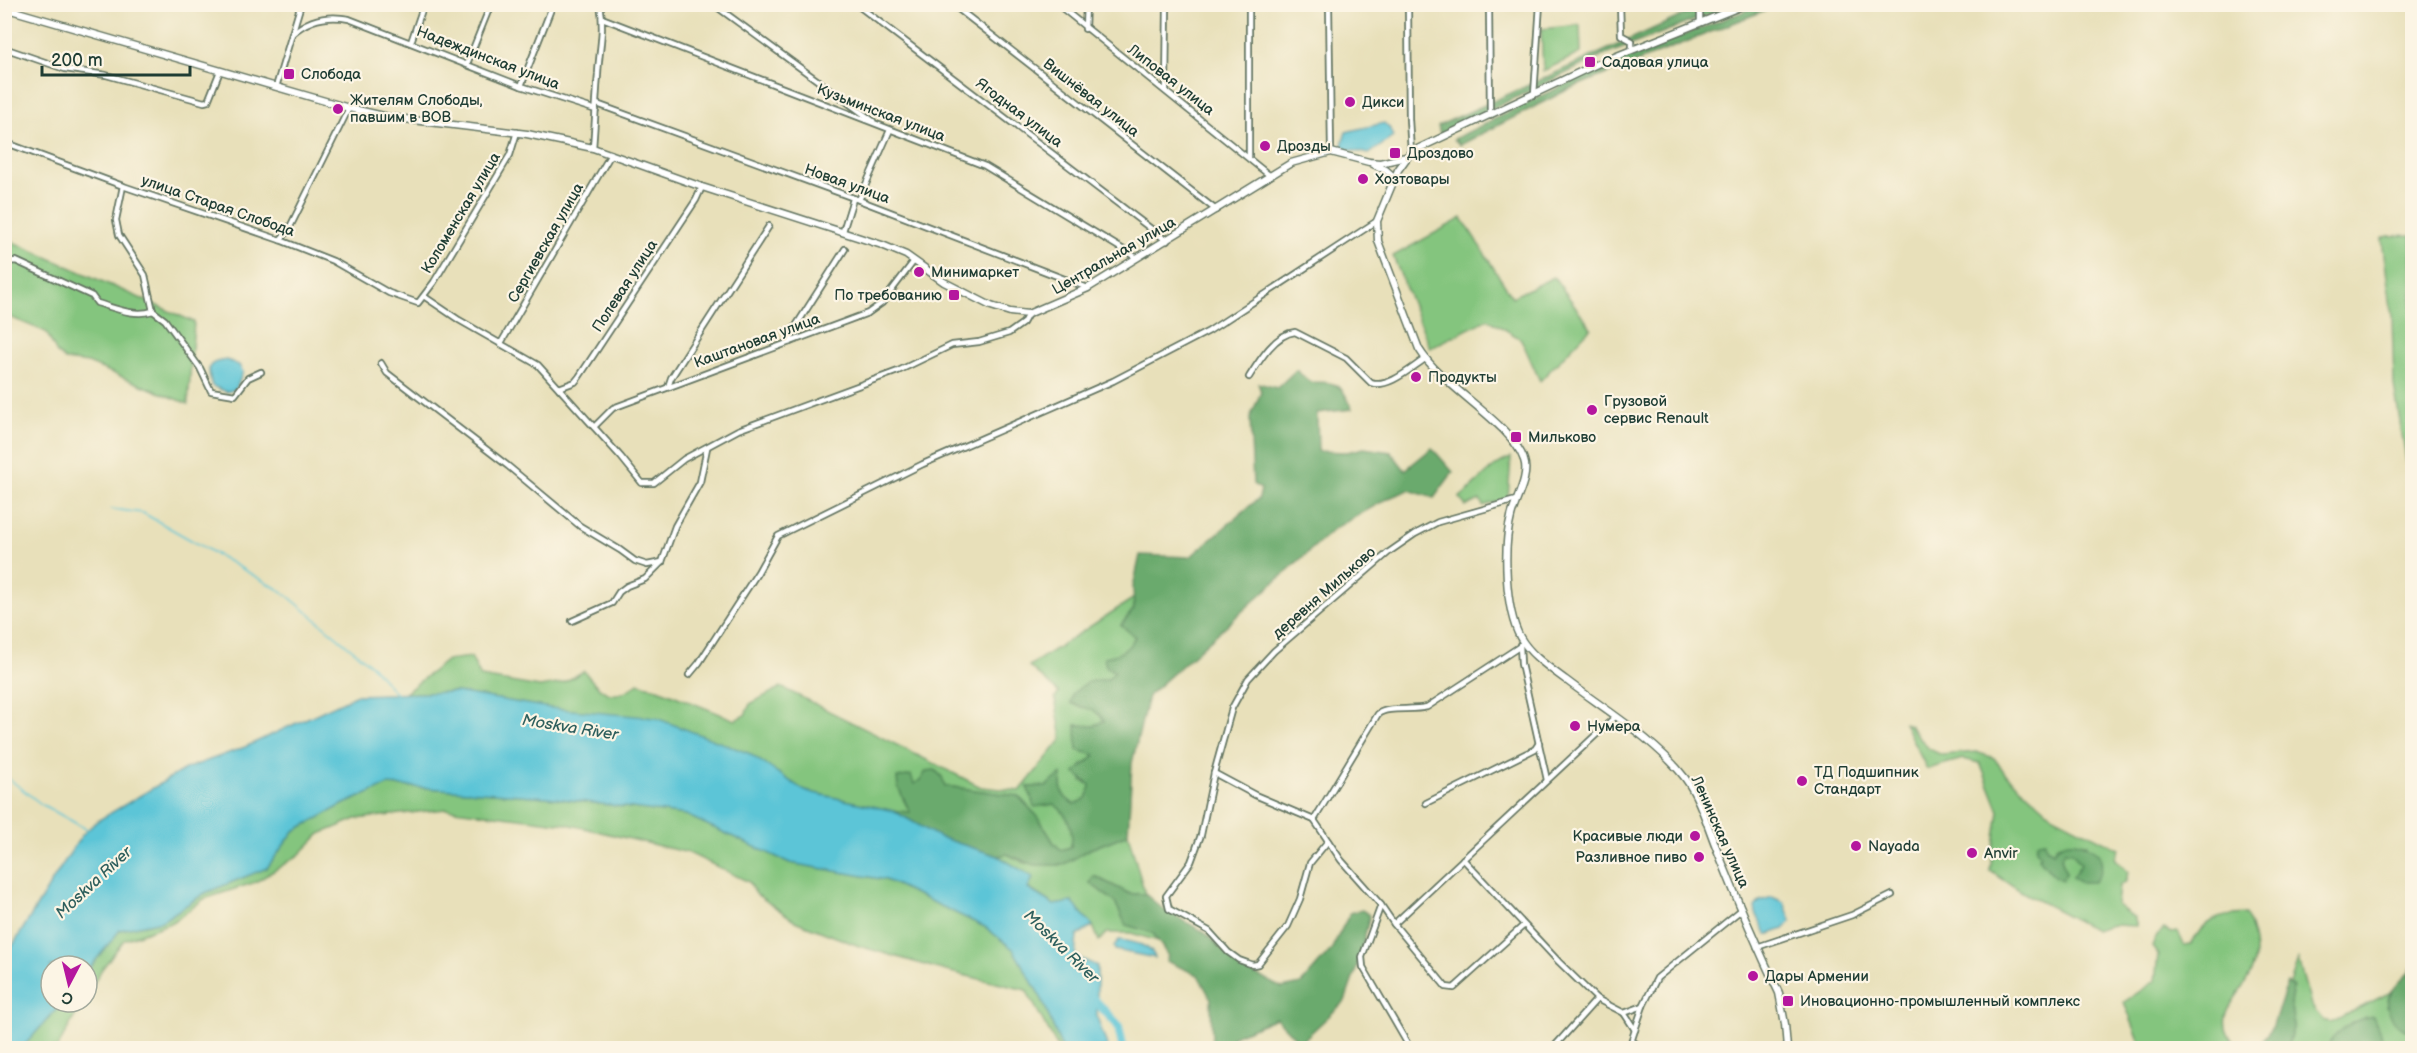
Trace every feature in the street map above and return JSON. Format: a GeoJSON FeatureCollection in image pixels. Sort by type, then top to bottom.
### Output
{"type":"FeatureCollection","features":[{"type":"Feature","properties":{"kind":"street"},"geometry":{"type":"LineString","coordinates":[[276,87],[301,4]]}},
{"type":"Feature","properties":{"kind":"street"},"geometry":{"type":"LineString","coordinates":[[411,42],[424,4]]}},
{"type":"Feature","properties":{"kind":"street"},"geometry":{"type":"LineString","coordinates":[[467,64],[491,4]]}},
{"type":"Feature","properties":{"kind":"street"},"geometry":{"type":"LineString","coordinates":[[521,86],[553,4]]}},
{"type":"Feature","properties":{"kind":"street"},"geometry":{"type":"LineString","coordinates":[[593,148],[602,18],[600,4]]}},
{"type":"Feature","properties":{"kind":"street"},"geometry":{"type":"LineString","coordinates":[[713,4],[878,125]]}},
{"type":"Feature","properties":{"kind":"street","name":"Ягодная улица"},"geometry":{"type":"LineString","coordinates":[[856,4],[1167,241]]}},
{"type":"Feature","properties":{"kind":"street","name":"Вишнёвая улица"},"geometry":{"type":"LineString","coordinates":[[952,4],[1216,210]]}},
{"type":"Feature","properties":{"kind":"street","name":"Липовая улица"},"geometry":{"type":"LineString","coordinates":[[1057,4],[1085,29],[1166,90],[1269,175]]}},
{"type":"Feature","properties":{"kind":"street"},"geometry":{"type":"LineString","coordinates":[[1085,29],[1086,4]]}},
{"type":"Feature","properties":{"kind":"street"},"geometry":{"type":"LineString","coordinates":[[1166,90],[1167,4]]}},
{"type":"Feature","properties":{"kind":"street"},"geometry":{"type":"LineString","coordinates":[[1249,4],[1249,157]]}},
{"type":"Feature","properties":{"kind":"street"},"geometry":{"type":"LineString","coordinates":[[1329,4],[1331,152],[1380,163],[1409,155],[1597,64],[1747,4]]}},
{"type":"Feature","properties":{"kind":"street"},"geometry":{"type":"LineString","coordinates":[[689,675],[746,590],[778,536],[923,464],[1145,365],[1209,331],[1377,220],[1395,178],[1409,155],[1408,4]]}},
{"type":"Feature","properties":{"kind":"street"},"geometry":{"type":"LineString","coordinates":[[1489,4],[1490,116]]}},
{"type":"Feature","properties":{"kind":"street"},"geometry":{"type":"LineString","coordinates":[[1534,95],[1540,4]]}},
{"type":"Feature","properties":{"kind":"street"},"geometry":{"type":"LineString","coordinates":[[1620,4],[1621,34],[1632,41],[1632,50]]}},
{"type":"Feature","properties":{"kind":"street"},"geometry":{"type":"LineString","coordinates":[[1700,4],[1700,23]]}},
{"type":"Feature","properties":{"kind":"street"},"geometry":{"type":"LineString","coordinates":[[4,8],[349,108],[388,117],[517,132],[593,148],[702,187],[882,245],[914,261],[944,282],[991,306],[1010,312],[1028,314],[1023,324],[1009,333],[979,342],[952,345],[907,368],[738,430],[684,459],[654,483],[648,484],[642,483],[632,473],[538,365],[459,320],[425,297]]}},
{"type":"Feature","properties":{"kind":"street","name":"Надеждинская улица"},"geometry":{"type":"LineString","coordinates":[[293,33],[309,22],[337,17],[411,42],[521,86],[596,107]]}},
{"type":"Feature","properties":{"kind":"street","name":"Кузьминская улица"},"geometry":{"type":"LineString","coordinates":[[602,18],[985,166],[1138,259]]}},
{"type":"Feature","properties":{"kind":"street"},"geometry":{"type":"LineString","coordinates":[[4,48],[64,69],[106,75],[204,102],[208,100],[220,71]]}},
{"type":"Feature","properties":{"kind":"street","name":"Новая улица"},"geometry":{"type":"LineString","coordinates":[[596,107],[856,200],[1088,288]]}},
{"type":"Feature","properties":{"kind":"street"},"geometry":{"type":"LineString","coordinates":[[280,240],[288,231],[349,108]]}},
{"type":"Feature","properties":{"kind":"street"},"geometry":{"type":"LineString","coordinates":[[843,231],[890,130]]}},
{"type":"Feature","properties":{"kind":"street","name":"Коломенская улица"},"geometry":{"type":"LineString","coordinates":[[418,303],[425,297],[510,155],[517,132]]}},
{"type":"Feature","properties":{"kind":"street","name":"улица Старая Слобода"},"geometry":{"type":"LineString","coordinates":[[4,142],[280,240],[333,261],[389,293],[418,303]]}},
{"type":"Feature","properties":{"kind":"street","name":"Центральная улица"},"geometry":{"type":"LineString","coordinates":[[1028,314],[1088,288],[1291,163],[1331,152]]}},
{"type":"Feature","properties":{"kind":"street","name":"Сергиевская улица"},"geometry":{"type":"LineString","coordinates":[[501,343],[611,154]]}},
{"type":"Feature","properties":{"kind":"street"},"geometry":{"type":"LineString","coordinates":[[1369,162],[1386,170],[1395,178]]}},
{"type":"Feature","properties":{"kind":"street"},"geometry":{"type":"LineString","coordinates":[[123,186],[116,220],[118,235],[145,275],[153,311],[165,320],[200,368],[211,391],[235,395],[248,378],[261,372]]}},
{"type":"Feature","properties":{"kind":"street","name":"Полевая улица"},"geometry":{"type":"LineString","coordinates":[[559,388],[575,382],[696,201],[702,187]]}},
{"type":"Feature","properties":{"kind":"street","name":"Ленинская улица"},"geometry":{"type":"LineString","coordinates":[[1377,220],[1378,241],[1419,349],[1438,374],[1515,443],[1524,458],[1526,468],[1507,535],[1515,627],[1531,651],[1658,749],[1686,779],[1757,947],[1779,993],[1785,1024],[1786,1048]]}},
{"type":"Feature","properties":{"kind":"street"},"geometry":{"type":"LineString","coordinates":[[668,387],[671,378],[769,226]]}},
{"type":"Feature","properties":{"kind":"street"},"geometry":{"type":"LineString","coordinates":[[790,342],[794,329],[845,249]]}},
{"type":"Feature","properties":{"kind":"street"},"geometry":{"type":"LineString","coordinates":[[4,262],[16,261],[92,296],[97,303],[129,313],[145,314],[153,311]]}},
{"type":"Feature","properties":{"kind":"street","name":"Каштановая улица"},"geometry":{"type":"LineString","coordinates":[[594,427],[613,408],[875,309],[914,261]]}},
{"type":"Feature","properties":{"kind":"street"},"geometry":{"type":"LineString","coordinates":[[1249,377],[1267,353],[1288,333],[1295,332],[1340,354],[1376,385],[1388,382],[1425,358]]}},
{"type":"Feature","properties":{"kind":"street"},"geometry":{"type":"LineString","coordinates":[[381,363],[387,374],[508,466],[580,526],[635,561],[647,566],[662,562]]}},
{"type":"Feature","properties":{"kind":"street"},"geometry":{"type":"LineString","coordinates":[[572,621],[612,603],[627,585],[645,579],[662,562],[675,526],[700,482],[707,448]]}},
{"type":"Feature","properties":{"kind":"street","name":"деревня Мильково"},"geometry":{"type":"LineString","coordinates":[[1328,841],[1310,863],[1300,899],[1288,926],[1258,964],[1253,965],[1239,960],[1201,924],[1169,909],[1165,900],[1191,862],[1202,835],[1214,773],[1232,708],[1248,679],[1274,651],[1389,552],[1415,534],[1447,519],[1516,500]]}},
{"type":"Feature","properties":{"kind":"street"},"geometry":{"type":"LineString","coordinates":[[1522,639],[1519,647],[1547,780]]}},
{"type":"Feature","properties":{"kind":"street"},"geometry":{"type":"LineString","coordinates":[[1314,820],[1378,714],[1385,709],[1415,711],[1427,707],[1519,647]]}},
{"type":"Feature","properties":{"kind":"street"},"geometry":{"type":"LineString","coordinates":[[1394,924],[1615,717]]}},
{"type":"Feature","properties":{"kind":"street"},"geometry":{"type":"LineString","coordinates":[[1426,803],[1535,749],[1540,742],[1539,737]]}},
{"type":"Feature","properties":{"kind":"street"},"geometry":{"type":"LineString","coordinates":[[1214,773],[1255,795],[1314,820],[1341,860],[1446,987],[1454,988],[1523,926]]}},
{"type":"Feature","properties":{"kind":"street"},"geometry":{"type":"LineString","coordinates":[[1463,859],[1523,926],[1597,999],[1624,1013],[1635,1030]]}},
{"type":"Feature","properties":{"kind":"street"},"geometry":{"type":"LineString","coordinates":[[1757,947],[1852,915],[1892,895]]}},
{"type":"Feature","properties":{"kind":"street"},"geometry":{"type":"LineString","coordinates":[[1381,907],[1362,957],[1363,967],[1410,1048]]}},
{"type":"Feature","properties":{"kind":"street"},"geometry":{"type":"LineString","coordinates":[[1629,1048],[1643,1006],[1661,974],[1741,910]]}},
{"type":"Feature","properties":{"kind":"street"},"geometry":{"type":"LineString","coordinates":[[1553,1048],[1597,999]]}},
{"type":"Feature","properties":{"kind":"street"},"geometry":{"type":"LineString","coordinates":[[1624,1013],[1643,1006]]}},
{"type":"Feature","properties":{"kind":"street"},"geometry":{"type":"LineString","coordinates":[[1632,1041],[1643,1048]]}},
{"type":"Feature","properties":{"kind":"green space"},"geometry":{"type":"Polygon","coordinates":[[[1711,5],[1734,5],[1602,56],[1440,134],[1438,126],[1688,13],[1711,5]]]}},
{"type":"Feature","properties":{"kind":"green space"},"geometry":{"type":"Polygon","coordinates":[[[1760,5],[1778,5],[1569,89],[1460,145],[1454,139],[1620,60],[1760,5]]]}},
{"type":"Feature","properties":{"kind":"green space"},"geometry":{"type":"Polygon","coordinates":[[[1580,25],[1581,53],[1543,71],[1541,29],[1580,25]]]}},
{"type":"Feature","properties":{"kind":"green space"},"geometry":{"type":"Polygon","coordinates":[[[1462,218],[1512,297],[1554,277],[1591,328],[1540,381],[1521,339],[1488,319],[1430,348],[1393,256],[1462,218]]]}},
{"type":"Feature","properties":{"kind":"green space"},"geometry":{"type":"Polygon","coordinates":[[[2412,235],[2412,496],[2394,385],[2392,316],[2382,239],[2388,236],[2412,235]]]}},
{"type":"Feature","properties":{"kind":"green space"},"geometry":{"type":"Polygon","coordinates":[[[4,238],[194,322],[188,404],[88,363],[65,360],[57,353],[46,332],[5,315],[4,238]]]}},
{"type":"Feature","properties":{"kind":"green space"},"geometry":{"type":"Polygon","coordinates":[[[1296,370],[1310,382],[1337,386],[1345,394],[1352,409],[1317,413],[1318,451],[1347,452],[1364,448],[1391,452],[1405,470],[1432,448],[1453,472],[1434,498],[1409,490],[1389,498],[1335,528],[1148,696],[1132,763],[1128,834],[1090,849],[1063,865],[1034,865],[1007,854],[998,856],[939,837],[894,811],[910,812],[898,787],[897,778],[911,775],[914,784],[921,780],[926,771],[935,770],[942,777],[945,786],[1018,796],[1038,817],[1061,850],[1071,847],[1072,835],[1067,818],[1054,804],[1035,807],[1027,787],[1046,786],[1062,774],[1062,792],[1069,801],[1074,804],[1078,803],[1088,795],[1090,785],[1075,773],[1095,755],[1077,750],[1076,725],[1094,726],[1104,721],[1094,711],[1071,703],[1073,693],[1088,682],[1108,679],[1115,672],[1106,667],[1104,657],[1122,651],[1135,637],[1121,625],[1134,609],[1133,587],[1140,555],[1190,557],[1259,498],[1261,489],[1253,484],[1250,418],[1261,392],[1258,383],[1277,388],[1296,370]]]}},
{"type":"Feature","properties":{"kind":"green space"},"geometry":{"type":"Polygon","coordinates":[[[1511,458],[1508,498],[1483,506],[1480,500],[1466,506],[1459,498],[1490,470],[1511,458]]]}},
{"type":"Feature","properties":{"kind":"green space"},"geometry":{"type":"Polygon","coordinates":[[[1134,598],[1134,609],[1121,625],[1135,636],[1127,649],[1114,656],[1115,672],[1108,679],[1088,682],[1073,694],[1081,707],[1095,711],[1104,721],[1094,726],[1076,725],[1086,752],[1095,755],[1089,762],[1081,765],[1082,781],[1091,785],[1086,798],[1074,804],[1066,798],[1061,788],[1062,775],[1044,806],[1054,804],[1069,823],[1072,835],[1071,847],[1061,850],[1038,817],[1018,796],[944,786],[921,780],[902,797],[910,812],[894,811],[805,791],[748,753],[550,708],[456,692],[404,694],[447,660],[471,657],[481,677],[540,687],[563,683],[584,671],[596,685],[608,693],[621,693],[638,683],[735,720],[745,715],[750,704],[781,687],[981,787],[1020,791],[1062,739],[1055,698],[1059,693],[1029,666],[1134,598]]]}},
{"type":"Feature","properties":{"kind":"green space"},"geometry":{"type":"Polygon","coordinates":[[[1904,723],[1909,725],[1929,749],[1942,755],[1976,752],[1994,758],[2005,773],[2052,815],[2119,849],[2115,858],[2128,872],[2126,881],[2119,886],[2117,905],[2134,918],[2137,926],[2113,925],[2095,930],[2024,893],[1990,871],[1999,811],[1980,763],[1963,759],[1927,769],[1904,723]],[[2087,844],[2057,845],[2053,852],[2046,848],[2039,858],[2055,877],[2066,873],[2061,858],[2064,851],[2072,851],[2081,864],[2079,882],[2087,844]]]}},
{"type":"Feature","properties":{"kind":"green space"},"geometry":{"type":"Polygon","coordinates":[[[388,785],[547,797],[686,815],[790,863],[886,880],[985,927],[1013,949],[1042,999],[1062,1048],[1058,1048],[1026,990],[946,971],[859,946],[797,922],[756,894],[749,882],[689,853],[567,824],[446,809],[356,819],[320,834],[299,855],[256,882],[204,899],[173,922],[124,940],[99,974],[99,956],[120,930],[162,921],[205,893],[267,868],[294,831],[344,804],[388,785]]]}},
{"type":"Feature","properties":{"kind":"green space"},"geometry":{"type":"Polygon","coordinates":[[[1128,834],[1145,894],[1130,894],[1094,876],[1090,883],[1115,902],[1126,925],[1153,933],[1158,941],[1131,933],[1107,933],[1099,941],[1093,926],[1072,902],[1054,905],[1028,888],[1033,878],[998,856],[1007,854],[1025,863],[1063,865],[1090,849],[1128,834]]]}},
{"type":"Feature","properties":{"kind":"green space"},"geometry":{"type":"Polygon","coordinates":[[[2045,841],[2046,848],[2053,852],[2063,843],[2075,842],[2099,853],[2101,868],[2097,879],[2094,882],[2079,882],[2072,877],[2081,864],[2072,852],[2065,851],[2061,858],[2066,873],[2062,880],[2055,877],[2039,858],[2041,855],[2036,850],[2037,842],[2045,841]]]}},
{"type":"Feature","properties":{"kind":"green space"},"geometry":{"type":"Polygon","coordinates":[[[1094,876],[1130,894],[1145,894],[1163,909],[1204,932],[1240,967],[1282,988],[1301,984],[1331,950],[1350,913],[1362,910],[1370,915],[1357,967],[1345,1001],[1300,1043],[1276,1018],[1232,1037],[1235,1048],[1222,1048],[1212,1044],[1211,999],[1198,975],[1166,961],[1168,956],[1153,933],[1126,925],[1115,902],[1090,883],[1094,876]]]}},
{"type":"Feature","properties":{"kind":"green space"},"geometry":{"type":"Polygon","coordinates":[[[2246,914],[2254,942],[2254,963],[2247,981],[2229,1009],[2226,1018],[2226,1027],[2230,1037],[2239,1048],[2142,1048],[2124,1002],[2155,981],[2158,955],[2152,947],[2157,935],[2164,929],[2171,933],[2178,932],[2184,945],[2191,944],[2202,929],[2214,920],[2220,917],[2246,914]]]}},
{"type":"Feature","properties":{"kind":"green space"},"geometry":{"type":"Polygon","coordinates":[[[2298,960],[2311,1005],[2322,1020],[2331,1022],[2391,992],[2387,1006],[2405,1030],[2412,1031],[2412,1048],[2386,1048],[2365,1017],[2338,1034],[2327,1048],[2287,1048],[2294,1025],[2290,1003],[2293,987],[2290,983],[2298,960]]]}},
{"type":"Feature","properties":{"kind":"green space"},"geometry":{"type":"Polygon","coordinates":[[[2412,968],[2412,1031],[2395,1022],[2388,1004],[2392,991],[2412,968]]]}},
{"type":"Feature","properties":{"kind":"green space"},"geometry":{"type":"Polygon","coordinates":[[[2287,983],[2293,987],[2290,1003],[2294,1025],[2287,1048],[2255,1048],[2272,1028],[2287,983]]]}},
{"type":"Feature","properties":{"kind":"green space"},"geometry":{"type":"Polygon","coordinates":[[[52,1014],[76,1014],[57,1048],[22,1048],[52,1014]]]}},
{"type":"Feature","properties":{"kind":"green space"},"geometry":{"type":"Polygon","coordinates":[[[2373,1016],[2386,1048],[2327,1048],[2340,1031],[2359,1020],[2373,1016]]]}},
{"type":"Feature","properties":{"kind":"water"},"geometry":{"type":"Polygon","coordinates":[[[1384,123],[1390,129],[1393,137],[1369,154],[1346,149],[1342,145],[1346,132],[1384,123]]]}},
{"type":"Feature","properties":{"kind":"water"},"geometry":{"type":"Polygon","coordinates":[[[227,360],[239,365],[243,372],[236,389],[227,392],[212,386],[209,370],[215,362],[227,360]]]}},
{"type":"Feature","properties":{"kind":"water"},"geometry":{"type":"Polygon","coordinates":[[[456,692],[550,708],[656,718],[748,753],[805,791],[894,811],[939,837],[998,856],[1033,877],[1028,889],[1054,905],[1072,902],[1093,926],[1077,936],[1075,956],[1097,966],[1097,1017],[1108,1048],[1062,1048],[1042,999],[1013,949],[985,927],[886,880],[790,863],[686,815],[547,797],[388,785],[344,804],[294,831],[267,868],[205,893],[162,921],[120,930],[99,956],[99,954],[39,954],[39,1014],[52,1014],[22,1048],[5,1048],[5,958],[82,835],[97,821],[185,769],[245,747],[357,695],[456,692]]]}},
{"type":"Feature","properties":{"kind":"water"},"geometry":{"type":"Polygon","coordinates":[[[1772,897],[1784,902],[1791,921],[1784,929],[1767,935],[1755,907],[1760,901],[1772,897]]]}},
{"type":"Feature","properties":{"kind":"water"},"geometry":{"type":"Polygon","coordinates":[[[1119,940],[1145,947],[1153,953],[1155,958],[1115,950],[1114,946],[1119,940]]]}},
{"type":"Feature","properties":{"kind":"waterway"},"geometry":{"type":"LineString","coordinates":[[111,509],[143,513],[283,592],[372,666],[396,694]]}},
{"type":"Feature","properties":{"kind":"waterway"},"geometry":{"type":"LineString","coordinates":[[4,775],[41,804],[88,830]]}},
{"type":"Feature","properties":{"kind":"waterway","name":"Moskva River"},"geometry":{"type":"LineString","coordinates":[[1089,994],[1118,1025],[1123,1048]]}},
{"type":"Feature","properties":{"kind":"place","name":"Садовая улица"},"geometry":{"type":"Point","coordinates":[1590,62]}},
{"type":"Feature","properties":{"kind":"place","name":"Слобода"},"geometry":{"type":"Point","coordinates":[289,74]}},
{"type":"Feature","properties":{"kind":"place","name":"Дикси"},"geometry":{"type":"Point","coordinates":[1350,102]}},
{"type":"Feature","properties":{"kind":"place","name":"Жителям Слободы, павшим в ВОВ"},"geometry":{"type":"Point","coordinates":[338,109]}},
{"type":"Feature","properties":{"kind":"place","name":"Дрозды"},"geometry":{"type":"Point","coordinates":[1265,146]}},
{"type":"Feature","properties":{"kind":"place","name":"Дроздово"},"geometry":{"type":"Point","coordinates":[1395,153]}},
{"type":"Feature","properties":{"kind":"place","name":"Хозтовары"},"geometry":{"type":"Point","coordinates":[1363,179]}},
{"type":"Feature","properties":{"kind":"place","name":"Минимаркет"},"geometry":{"type":"Point","coordinates":[919,272]}},
{"type":"Feature","properties":{"kind":"place","name":"По требованию"},"geometry":{"type":"Point","coordinates":[954,295]}},
{"type":"Feature","properties":{"kind":"place","name":"Продукты"},"geometry":{"type":"Point","coordinates":[1416,377]}},
{"type":"Feature","properties":{"kind":"place","name":"Грузовой сервис Renault"},"geometry":{"type":"Point","coordinates":[1592,410]}},
{"type":"Feature","properties":{"kind":"place","name":"Мильково"},"geometry":{"type":"Point","coordinates":[1516,437]}},
{"type":"Feature","properties":{"kind":"place","name":"Нумера"},"geometry":{"type":"Point","coordinates":[1575,726]}},
{"type":"Feature","properties":{"kind":"place","name":"ТД Подшипник Стандарт"},"geometry":{"type":"Point","coordinates":[1802,781]}},
{"type":"Feature","properties":{"kind":"place","name":"Красивые люди"},"geometry":{"type":"Point","coordinates":[1695,836]}},
{"type":"Feature","properties":{"kind":"place","name":"Nayada"},"geometry":{"type":"Point","coordinates":[1856,846]}},
{"type":"Feature","properties":{"kind":"place","name":"Anvir"},"geometry":{"type":"Point","coordinates":[1972,853]}},
{"type":"Feature","properties":{"kind":"place","name":"Разливное пиво"},"geometry":{"type":"Point","coordinates":[1699,857]}},
{"type":"Feature","properties":{"kind":"place","name":"Дары Армении"},"geometry":{"type":"Point","coordinates":[1753,976]}},
{"type":"Feature","properties":{"kind":"place","name":"Иновационно-промышленный комплекс"},"geometry":{"type":"Point","coordinates":[1788,1001]}}]}
